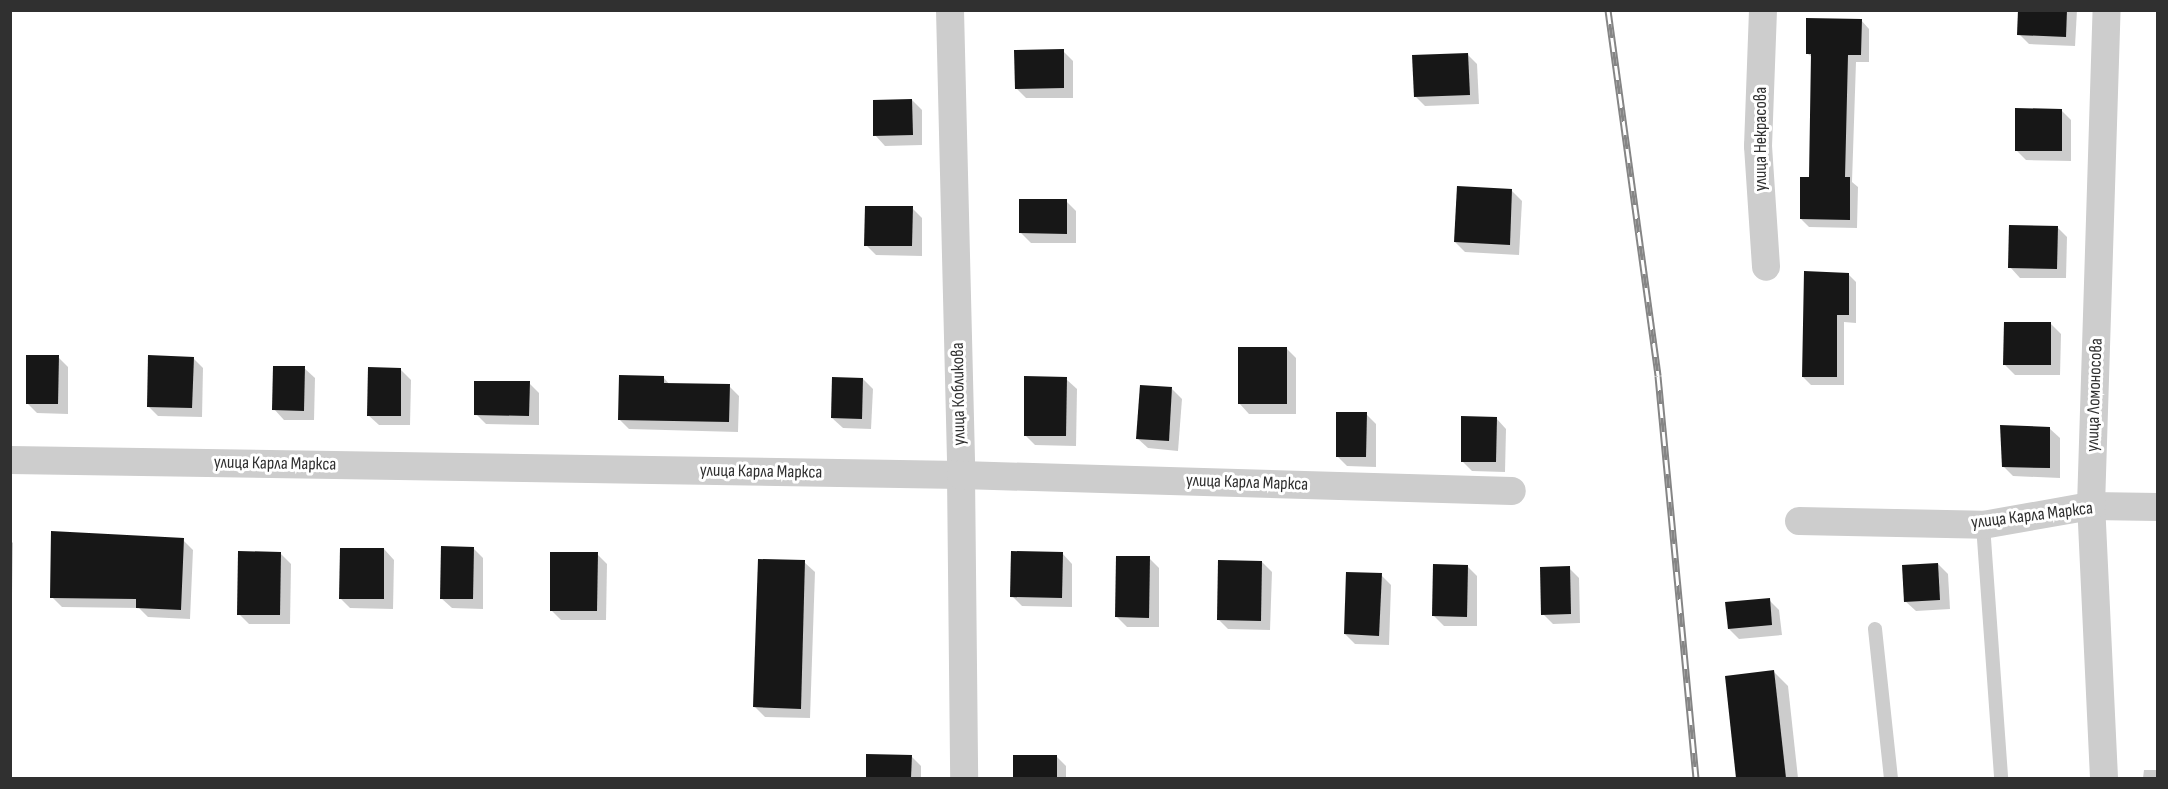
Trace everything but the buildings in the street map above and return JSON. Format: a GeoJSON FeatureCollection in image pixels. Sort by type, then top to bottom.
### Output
{"type":"FeatureCollection","features":[{"type":"Feature","properties":{"kind":"street","name":"улица Кобликова"},"geometry":{"type":"LineString","coordinates":[[950,10],[961,475],[964,778]]}},
{"type":"Feature","properties":{"kind":"street","name":"улица Некрасова"},"geometry":{"type":"LineString","coordinates":[[1763,10],[1758,146],[1766,267]]}},
{"type":"Feature","properties":{"kind":"street","name":"улица Ломоносова"},"geometry":{"type":"LineString","coordinates":[[2104,778],[2091,506],[2107,10]]}},
{"type":"Feature","properties":{"kind":"street","name":"улица Карла Маркса"},"geometry":{"type":"LineString","coordinates":[[10,460],[961,475],[1512,491]]}},
{"type":"Feature","properties":{"kind":"street","name":"улица Карла Маркса"},"geometry":{"type":"LineString","coordinates":[[1799,521],[1983,525],[2091,506],[2157,507]]}},
{"type":"Feature","properties":{"kind":"lane"},"geometry":{"type":"LineString","coordinates":[[1983,525],[2001,778]]}},
{"type":"Feature","properties":{"kind":"lane"},"geometry":{"type":"LineString","coordinates":[[1875,629],[1891,778]]}},
{"type":"Feature","properties":{"kind":"railway"},"geometry":{"type":"LineString","coordinates":[[1608,10],[1658,376],[1696,778]]}}]}
